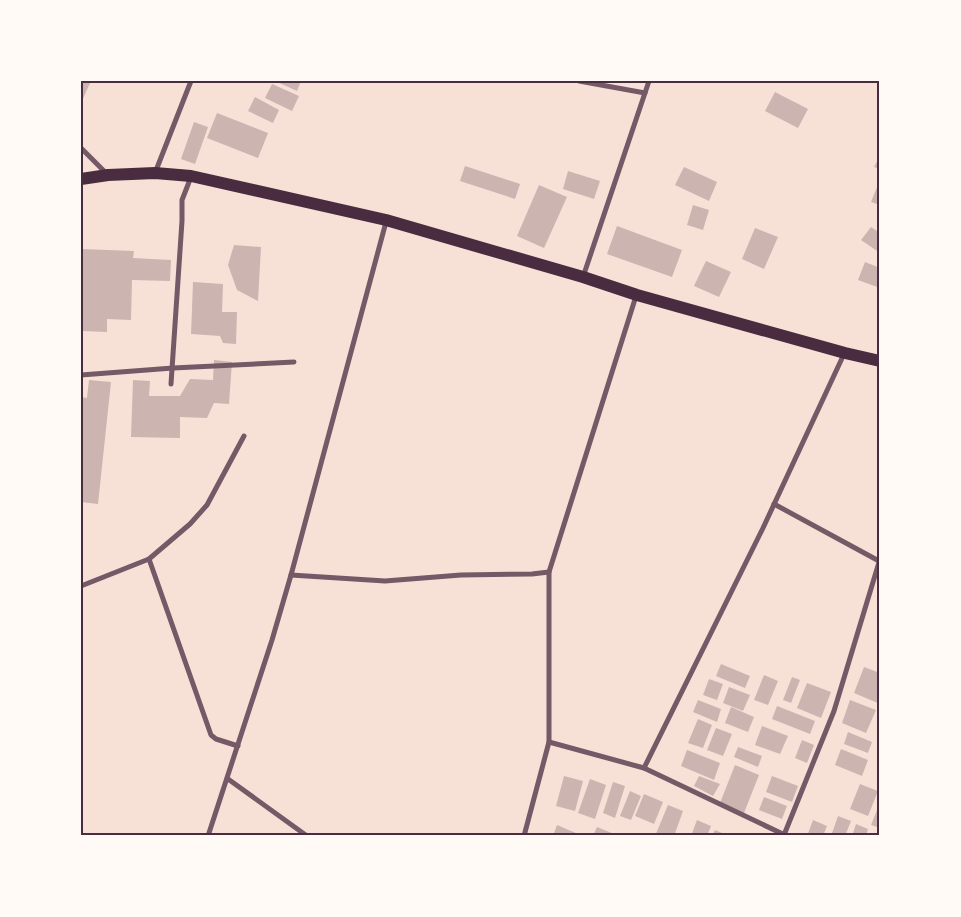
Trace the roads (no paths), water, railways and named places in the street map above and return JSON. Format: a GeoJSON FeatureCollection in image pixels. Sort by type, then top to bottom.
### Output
{"type":"FeatureCollection","features":[{"type":"Feature","properties":{"kind":"main road"},"geometry":{"type":"LineString","coordinates":[[81,180],[108,175],[155,173],[191,176],[386,220],[583,277],[636,295],[845,353],[880,360]]}},
{"type":"Feature","properties":{"kind":"street"},"geometry":{"type":"LineString","coordinates":[[155,173],[191,81]]}},
{"type":"Feature","properties":{"kind":"street"},"geometry":{"type":"LineString","coordinates":[[579,81],[645,94]]}},
{"type":"Feature","properties":{"kind":"street"},"geometry":{"type":"LineString","coordinates":[[583,277],[649,81]]}},
{"type":"Feature","properties":{"kind":"street"},"geometry":{"type":"LineString","coordinates":[[81,148],[108,175]]}},
{"type":"Feature","properties":{"kind":"street"},"geometry":{"type":"LineString","coordinates":[[171,384],[182,200],[191,176]]}},
{"type":"Feature","properties":{"kind":"street"},"geometry":{"type":"LineString","coordinates":[[208,836],[228,779],[291,575],[386,220]]}},
{"type":"Feature","properties":{"kind":"street"},"geometry":{"type":"LineString","coordinates":[[524,836],[548,742],[549,572],[636,295]]}},
{"type":"Feature","properties":{"kind":"street"},"geometry":{"type":"LineString","coordinates":[[644,768],[764,528],[845,353]]}},
{"type":"Feature","properties":{"kind":"street"},"geometry":{"type":"LineString","coordinates":[[81,375],[294,362]]}},
{"type":"Feature","properties":{"kind":"street"},"geometry":{"type":"LineString","coordinates":[[81,586],[149,559],[190,524],[207,505],[244,436]]}},
{"type":"Feature","properties":{"kind":"street"},"geometry":{"type":"LineString","coordinates":[[548,742],[644,768],[786,835],[834,711],[879,560],[774,504]]}},
{"type":"Feature","properties":{"kind":"street"},"geometry":{"type":"LineString","coordinates":[[149,559],[211,735],[216,739],[238,746]]}},
{"type":"Feature","properties":{"kind":"street"},"geometry":{"type":"LineString","coordinates":[[291,575],[385,581],[461,575],[549,572]]}},
{"type":"Feature","properties":{"kind":"street"},"geometry":{"type":"LineString","coordinates":[[228,779],[307,836]]}}]}
